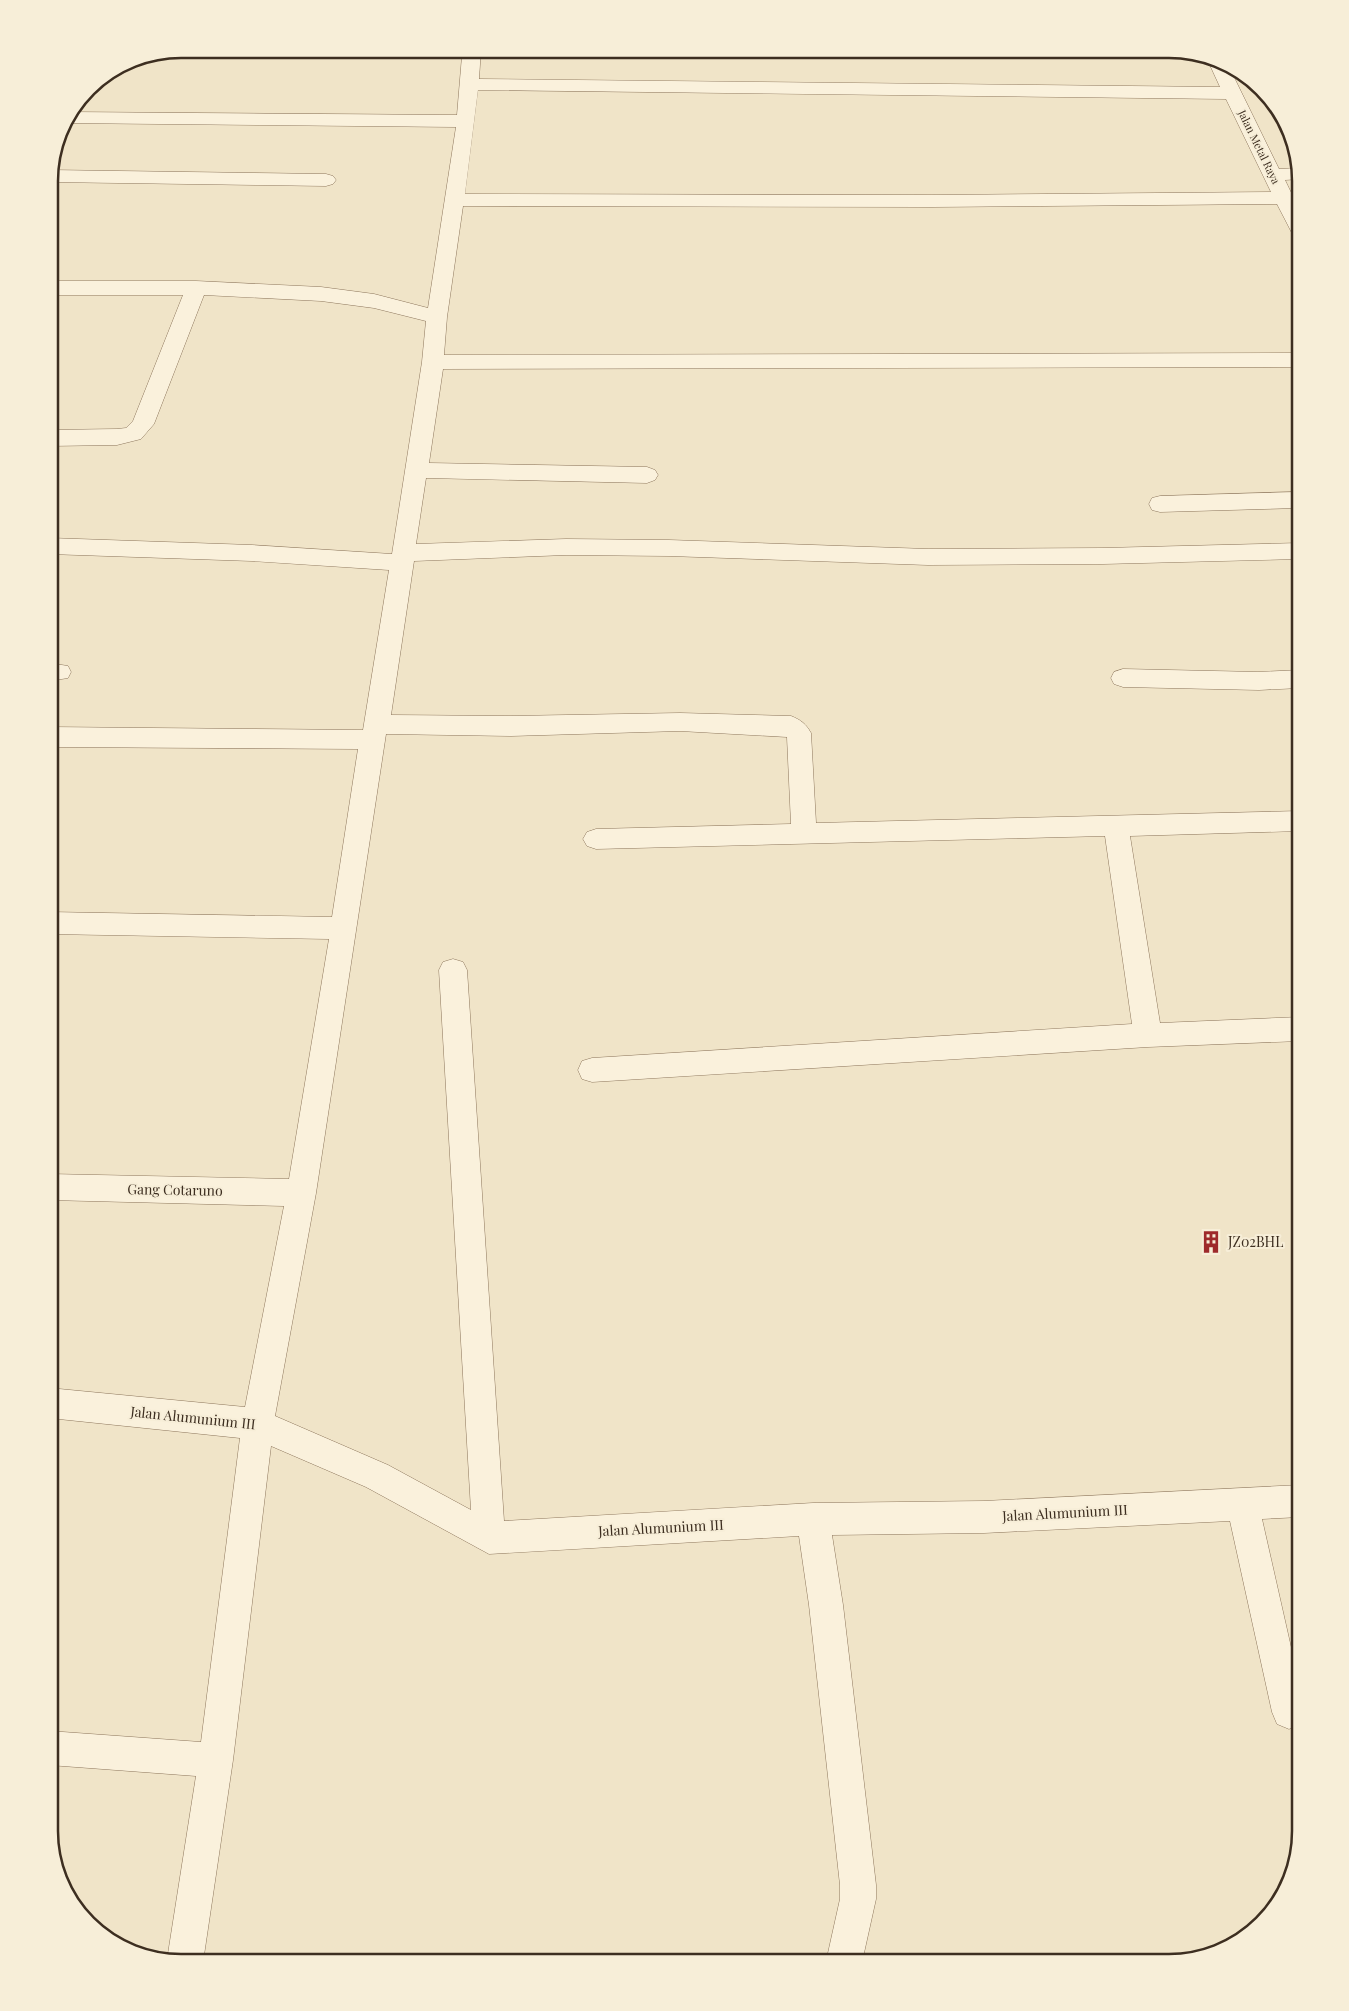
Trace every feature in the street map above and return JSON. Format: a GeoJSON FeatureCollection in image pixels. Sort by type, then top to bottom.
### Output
{"type":"FeatureCollection","features":[{"type":"Feature","properties":{"kind":"street"},"geometry":{"type":"LineString","coordinates":[[186,1953],[216,1760],[258,1424],[302,1193],[417,470],[466,121],[471,58]]}},
{"type":"Feature","properties":{"kind":"street","name":"Jalan Metal Raya"},"geometry":{"type":"LineString","coordinates":[[1221,69],[1292,214]]}},
{"type":"Feature","properties":{"kind":"street"},"geometry":{"type":"LineString","coordinates":[[469,84],[1232,93]]}},
{"type":"Feature","properties":{"kind":"street"},"geometry":{"type":"LineString","coordinates":[[75,118],[466,121]]}},
{"type":"Feature","properties":{"kind":"street"},"geometry":{"type":"LineString","coordinates":[[1273,176],[1291,175]]}},
{"type":"Feature","properties":{"kind":"street"},"geometry":{"type":"LineString","coordinates":[[58,176],[326,180]]}},
{"type":"Feature","properties":{"kind":"street"},"geometry":{"type":"LineString","coordinates":[[454,200],[932,201],[1284,198]]}},
{"type":"Feature","properties":{"kind":"street"},"geometry":{"type":"LineString","coordinates":[[58,288],[196,288],[321,294],[374,301],[437,317]]}},
{"type":"Feature","properties":{"kind":"street"},"geometry":{"type":"LineString","coordinates":[[58,438],[117,438],[133,434],[143,424],[196,288]]}},
{"type":"Feature","properties":{"kind":"street"},"geometry":{"type":"LineString","coordinates":[[433,362],[1292,360]]}},
{"type":"Feature","properties":{"kind":"street"},"geometry":{"type":"LineString","coordinates":[[417,470],[647,475]]}},
{"type":"Feature","properties":{"kind":"street"},"geometry":{"type":"LineString","coordinates":[[1160,504],[1292,500]]}},
{"type":"Feature","properties":{"kind":"street"},"geometry":{"type":"LineString","coordinates":[[58,546],[403,558],[566,547],[669,548],[928,557],[1103,556],[1292,551]]}},
{"type":"Feature","properties":{"kind":"street"},"geometry":{"type":"LineString","coordinates":[[1123,678],[1292,679]]}},
{"type":"Feature","properties":{"kind":"street"},"geometry":{"type":"LineString","coordinates":[[58,737],[374,732],[511,726],[680,722],[791,726],[800,733],[804,834]]}},
{"type":"Feature","properties":{"kind":"street"},"geometry":{"type":"LineString","coordinates":[[596,839],[1292,821]]}},
{"type":"Feature","properties":{"kind":"street"},"geometry":{"type":"LineString","coordinates":[[1116,826],[1148,1036]]}},
{"type":"Feature","properties":{"kind":"street"},"geometry":{"type":"LineString","coordinates":[[58,923],[344,928]]}},
{"type":"Feature","properties":{"kind":"street"},"geometry":{"type":"LineString","coordinates":[[453,970],[489,1538]]}},
{"type":"Feature","properties":{"kind":"street"},"geometry":{"type":"LineString","coordinates":[[592,1070],[1148,1036],[1292,1029]]}},
{"type":"Feature","properties":{"kind":"street","name":"Gang Cotaruno"},"geometry":{"type":"LineString","coordinates":[[58,1187],[302,1193]]}},
{"type":"Feature","properties":{"kind":"street","name":"Jalan Alumunium III"},"geometry":{"type":"LineString","coordinates":[[58,1404],[258,1424],[377,1476],[489,1538],[814,1519],[984,1517],[1292,1501]]}},
{"type":"Feature","properties":{"kind":"street"},"geometry":{"type":"LineString","coordinates":[[1242,1504],[1289,1712]]}},
{"type":"Feature","properties":{"kind":"street"},"geometry":{"type":"LineString","coordinates":[[814,1519],[826,1604],[858,1885],[858,1899],[846,1954]]}},
{"type":"Feature","properties":{"kind":"street"},"geometry":{"type":"LineString","coordinates":[[58,1749],[216,1760]]}},
{"type":"Feature","properties":{"kind":"place","name":"JZ02BHL"},"geometry":{"type":"Point","coordinates":[1211,1242]}}]}
